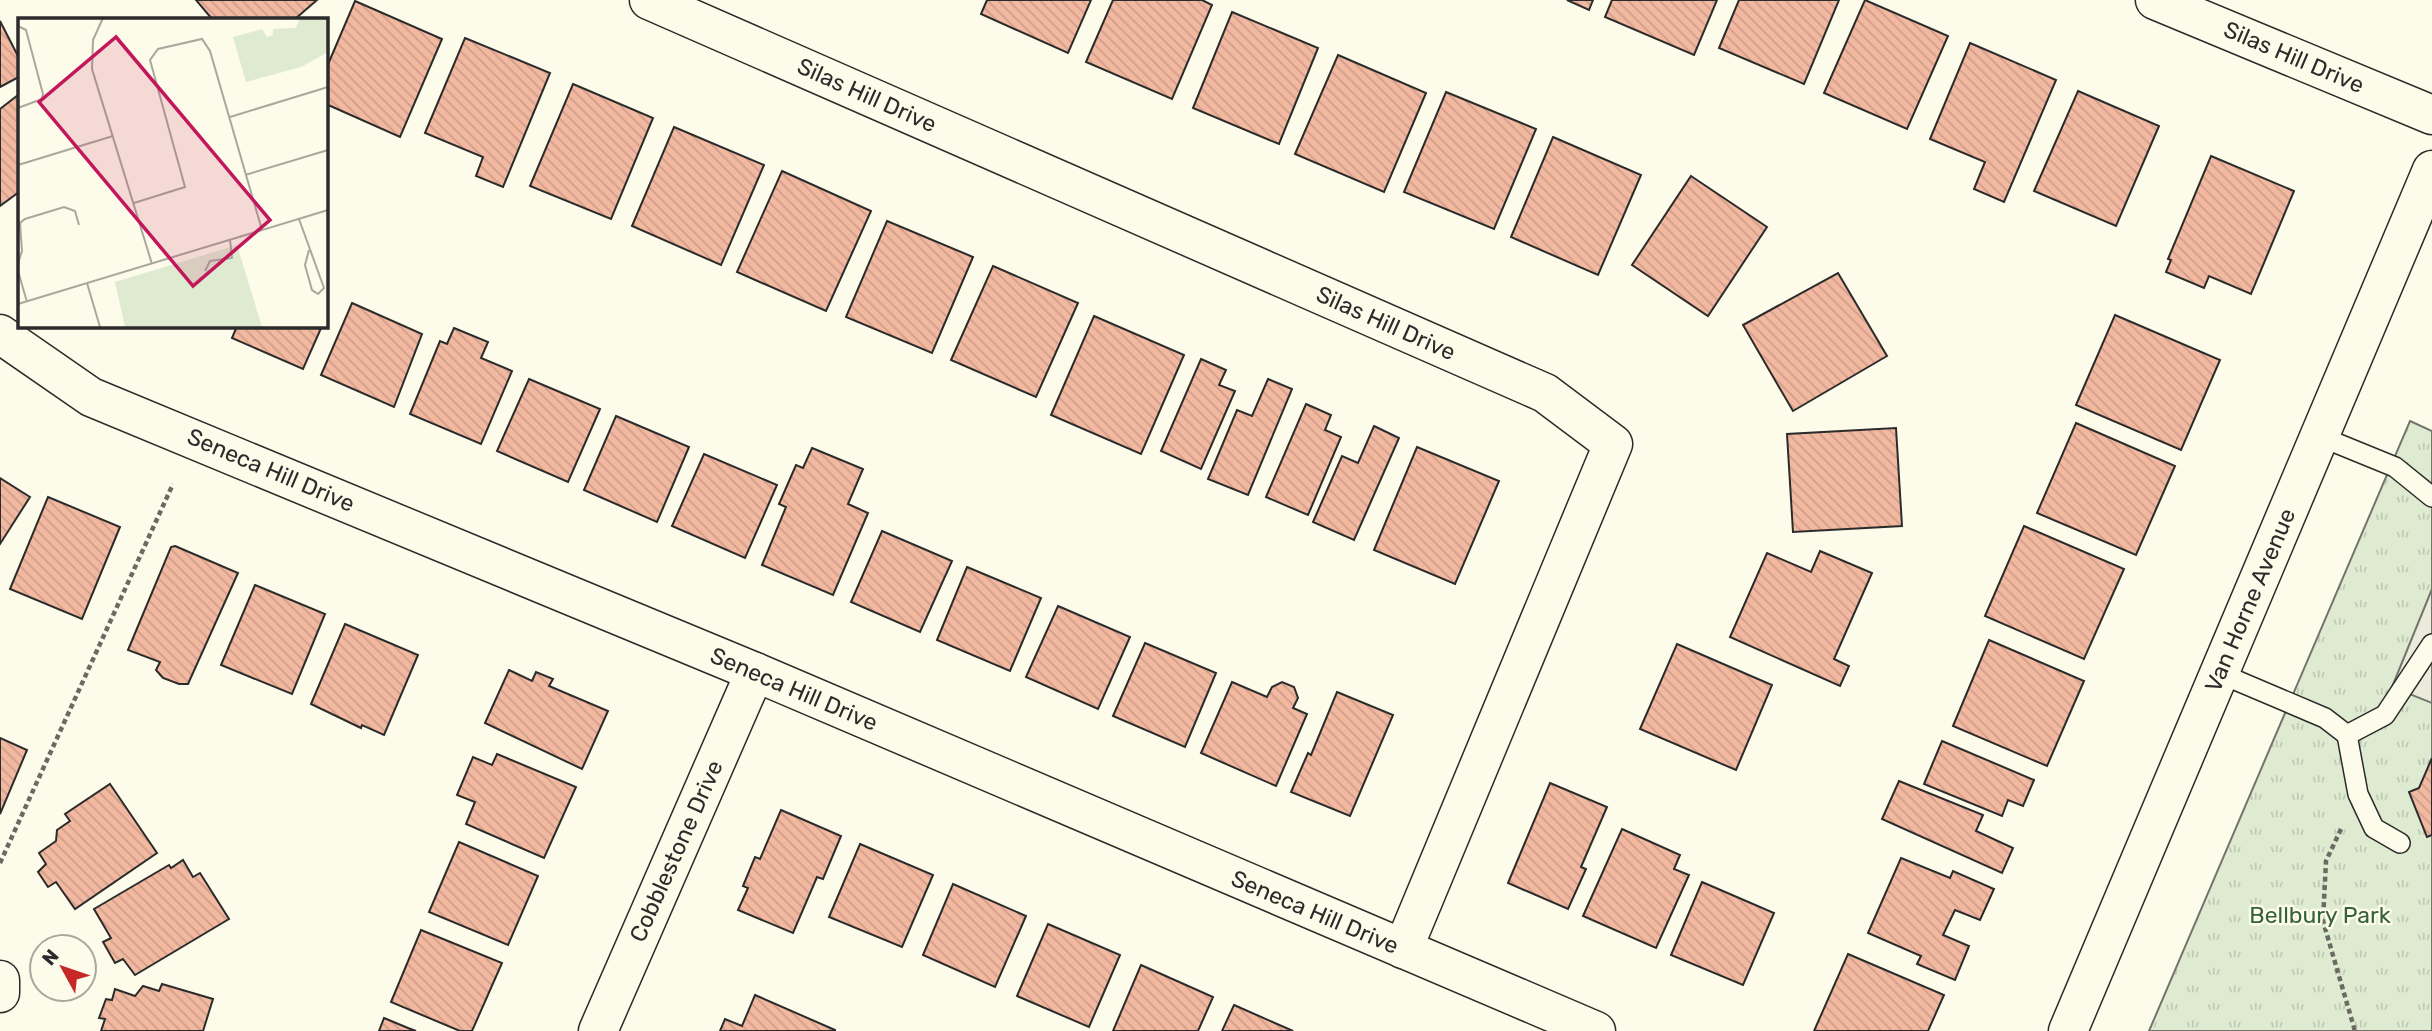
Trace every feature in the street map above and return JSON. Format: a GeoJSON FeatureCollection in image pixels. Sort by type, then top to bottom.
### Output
{"type":"FeatureCollection","features":[{"type":"Feature","properties":{"kind":"street","name":"Silas Hill Drive"},"geometry":{"type":"LineString","coordinates":[[649,0],[1545,393],[1612,444],[1403,949]]}},
{"type":"Feature","properties":{"kind":"street","name":"Silas Hill Drive"},"geometry":{"type":"LineString","coordinates":[[2155,0],[2432,115]]}},
{"type":"Feature","properties":{"kind":"street","name":"Van Horne Avenue"},"geometry":{"type":"LineString","coordinates":[[2068,1031],[2432,170]]}},
{"type":"Feature","properties":{"kind":"street","name":"Seneca Hill Drive"},"geometry":{"type":"LineString","coordinates":[[0,334],[91,397],[755,672],[1596,1031]]}},
{"type":"Feature","properties":{"kind":"street","name":"Cobblestone Drive"},"geometry":{"type":"LineString","coordinates":[[598,1031],[755,672]]}},
{"type":"Feature","properties":{"kind":"street"},"geometry":{"type":"LineString","coordinates":[[0,980],[0,993]]}},
{"type":"Feature","properties":{"kind":"lane"},"geometry":{"type":"LineString","coordinates":[[2319,436],[2395,467],[2432,497]]}},
{"type":"Feature","properties":{"kind":"lane"},"geometry":{"type":"LineString","coordinates":[[2347,735],[2385,715],[2432,644]]}},
{"type":"Feature","properties":{"kind":"lane"},"geometry":{"type":"LineString","coordinates":[[2219,673],[2325,718],[2347,735],[2358,794],[2374,828],[2400,843]]}},
{"type":"Feature","properties":{"kind":"path"},"geometry":{"type":"LineString","coordinates":[[0,863],[173,484]]}},
{"type":"Feature","properties":{"kind":"path"},"geometry":{"type":"LineString","coordinates":[[2355,1031],[2323,921],[2326,861],[2358,794]]}},
{"type":"Feature","properties":{"kind":"green space","name":"Bellbury Park"},"geometry":{"type":"Polygon","coordinates":[[[2410,421],[2432,431],[2432,1031],[2149,1031],[2410,421]]]}},
{"type":"Feature","properties":{"kind":"shaded area"},"geometry":{"type":"Polygon","coordinates":[[[2432,589],[2432,703],[2392,687],[2432,589]]]}},
{"type":"Feature","properties":{"kind":"building"},"geometry":{"type":"Polygon","coordinates":[[[196,0],[317,0],[296,18],[211,18],[196,0]]]}},
{"type":"Feature","properties":{"kind":"building"},"geometry":{"type":"Polygon","coordinates":[[[987,0],[1091,0],[1068,53],[981,14],[987,0]]]}},
{"type":"Feature","properties":{"kind":"building"},"geometry":{"type":"Polygon","coordinates":[[[1113,0],[1202,0],[1212,5],[1172,99],[1086,62],[1113,0]]]}},
{"type":"Feature","properties":{"kind":"building"},"geometry":{"type":"Polygon","coordinates":[[[1567,0],[1593,0],[1589,10],[1567,0]]]}},
{"type":"Feature","properties":{"kind":"building"},"geometry":{"type":"Polygon","coordinates":[[[1612,0],[1717,0],[1694,55],[1605,17],[1612,0]]]}},
{"type":"Feature","properties":{"kind":"building"},"geometry":{"type":"Polygon","coordinates":[[[1739,0],[1839,0],[1804,84],[1719,48],[1739,0]]]}},
{"type":"Feature","properties":{"kind":"building"},"geometry":{"type":"Polygon","coordinates":[[[1865,0],[1948,36],[1907,129],[1824,93],[1865,0]]]}},
{"type":"Feature","properties":{"kind":"building"},"geometry":{"type":"Polygon","coordinates":[[[355,1],[442,39],[400,137],[327,104],[327,67],[355,1]]]}},
{"type":"Feature","properties":{"kind":"building"},"geometry":{"type":"Polygon","coordinates":[[[1232,12],[1318,48],[1279,144],[1193,108],[1232,12]]]}},
{"type":"Feature","properties":{"kind":"building"},"geometry":{"type":"Polygon","coordinates":[[[0,21],[18,56],[18,78],[0,87],[0,21]]]}},
{"type":"Feature","properties":{"kind":"building"},"geometry":{"type":"Polygon","coordinates":[[[465,38],[550,73],[503,187],[476,176],[483,157],[425,133],[465,38]]]}},
{"type":"Feature","properties":{"kind":"building"},"geometry":{"type":"Polygon","coordinates":[[[1970,43],[2056,80],[2004,202],[1974,189],[1985,162],[1930,139],[1970,43]]]}},
{"type":"Feature","properties":{"kind":"building"},"geometry":{"type":"Polygon","coordinates":[[[1338,55],[1426,93],[1384,192],[1295,154],[1338,55]]]}},
{"type":"Feature","properties":{"kind":"building"},"geometry":{"type":"Polygon","coordinates":[[[573,84],[653,118],[611,219],[530,186],[573,84]]]}},
{"type":"Feature","properties":{"kind":"building"},"geometry":{"type":"Polygon","coordinates":[[[2078,91],[2159,126],[2116,226],[2034,191],[2078,91]]]}},
{"type":"Feature","properties":{"kind":"building"},"geometry":{"type":"Polygon","coordinates":[[[1446,92],[1536,129],[1494,229],[1404,192],[1446,92]]]}},
{"type":"Feature","properties":{"kind":"building"},"geometry":{"type":"Polygon","coordinates":[[[18,95],[18,193],[0,206],[0,109],[18,95]]]}},
{"type":"Feature","properties":{"kind":"building"},"geometry":{"type":"Polygon","coordinates":[[[674,127],[764,165],[721,265],[632,226],[674,127]]]}},
{"type":"Feature","properties":{"kind":"building"},"geometry":{"type":"Polygon","coordinates":[[[1553,137],[1641,175],[1598,275],[1511,237],[1553,137]]]}},
{"type":"Feature","properties":{"kind":"building"},"geometry":{"type":"Polygon","coordinates":[[[2211,156],[2294,191],[2251,294],[2209,276],[2204,288],[2166,272],[2171,260],[2168,259],[2211,156]]]}},
{"type":"Feature","properties":{"kind":"building"},"geometry":{"type":"Polygon","coordinates":[[[782,171],[871,211],[826,311],[737,272],[782,171]]]}},
{"type":"Feature","properties":{"kind":"building"},"geometry":{"type":"Polygon","coordinates":[[[1691,176],[1767,227],[1708,316],[1632,265],[1691,176]]]}},
{"type":"Feature","properties":{"kind":"building"},"geometry":{"type":"Polygon","coordinates":[[[887,221],[973,257],[932,353],[846,317],[887,221]]]}},
{"type":"Feature","properties":{"kind":"building"},"geometry":{"type":"Polygon","coordinates":[[[993,266],[1078,303],[1036,397],[951,360],[993,266]]]}},
{"type":"Feature","properties":{"kind":"building"},"geometry":{"type":"Polygon","coordinates":[[[1838,273],[1887,356],[1793,411],[1743,325],[1838,273]]]}},
{"type":"Feature","properties":{"kind":"building"},"geometry":{"type":"Polygon","coordinates":[[[352,303],[422,334],[394,407],[321,375],[352,303]]]}},
{"type":"Feature","properties":{"kind":"building"},"geometry":{"type":"Polygon","coordinates":[[[2115,315],[2220,360],[2181,450],[2076,405],[2115,315]]]}},
{"type":"Feature","properties":{"kind":"building"},"geometry":{"type":"Polygon","coordinates":[[[1094,316],[1184,355],[1141,454],[1051,415],[1094,316]]]}},
{"type":"Feature","properties":{"kind":"building"},"geometry":{"type":"Polygon","coordinates":[[[237,327],[322,327],[303,369],[232,338],[237,327]]]}},
{"type":"Feature","properties":{"kind":"building"},"geometry":{"type":"Polygon","coordinates":[[[454,328],[488,342],[481,358],[512,371],[481,444],[410,414],[440,341],[447,344],[454,328]]]}},
{"type":"Feature","properties":{"kind":"building"},"geometry":{"type":"Polygon","coordinates":[[[1201,359],[1226,370],[1219,385],[1235,391],[1201,469],[1161,451],[1201,359]]]}},
{"type":"Feature","properties":{"kind":"building"},"geometry":{"type":"Polygon","coordinates":[[[529,379],[600,409],[568,482],[497,451],[529,379]]]}},
{"type":"Feature","properties":{"kind":"building"},"geometry":{"type":"Polygon","coordinates":[[[1268,379],[1292,389],[1248,495],[1208,479],[1237,410],[1252,416],[1268,379]]]}},
{"type":"Feature","properties":{"kind":"building"},"geometry":{"type":"Polygon","coordinates":[[[1306,404],[1331,415],[1325,430],[1341,437],[1308,515],[1266,497],[1306,404]]]}},
{"type":"Feature","properties":{"kind":"building"},"geometry":{"type":"Polygon","coordinates":[[[616,416],[689,447],[657,522],[584,490],[616,416]]]}},
{"type":"Feature","properties":{"kind":"building"},"geometry":{"type":"Polygon","coordinates":[[[2076,423],[2175,466],[2136,555],[2037,513],[2076,423]]]}},
{"type":"Feature","properties":{"kind":"building"},"geometry":{"type":"Polygon","coordinates":[[[1374,426],[1399,438],[1354,540],[1313,522],[1342,456],[1358,463],[1374,426]]]}},
{"type":"Feature","properties":{"kind":"building"},"geometry":{"type":"Polygon","coordinates":[[[1896,428],[1902,526],[1793,532],[1787,434],[1896,428]]]}},
{"type":"Feature","properties":{"kind":"building"},"geometry":{"type":"Polygon","coordinates":[[[1417,447],[1499,481],[1455,584],[1374,550],[1417,447]]]}},
{"type":"Feature","properties":{"kind":"building"},"geometry":{"type":"Polygon","coordinates":[[[812,448],[863,469],[848,504],[868,513],[833,595],[762,565],[786,507],[779,504],[796,465],[803,468],[812,448]]]}},
{"type":"Feature","properties":{"kind":"building"},"geometry":{"type":"Polygon","coordinates":[[[704,454],[777,485],[745,558],[672,526],[704,454]]]}},
{"type":"Feature","properties":{"kind":"building"},"geometry":{"type":"Polygon","coordinates":[[[0,478],[30,497],[0,544],[0,478]]]}},
{"type":"Feature","properties":{"kind":"building"},"geometry":{"type":"Polygon","coordinates":[[[48,497],[120,527],[82,619],[10,589],[48,497]]]}},
{"type":"Feature","properties":{"kind":"building"},"geometry":{"type":"Polygon","coordinates":[[[2024,526],[2124,569],[2084,659],[1985,616],[2024,526]]]}},
{"type":"Feature","properties":{"kind":"building"},"geometry":{"type":"Polygon","coordinates":[[[882,531],[952,561],[920,632],[851,602],[882,531]]]}},
{"type":"Feature","properties":{"kind":"building"},"geometry":{"type":"Polygon","coordinates":[[[175,546],[238,573],[188,684],[179,684],[163,678],[156,670],[160,662],[128,650],[171,547],[175,546]]]}},
{"type":"Feature","properties":{"kind":"building"},"geometry":{"type":"Polygon","coordinates":[[[1820,551],[1872,573],[1834,659],[1849,666],[1840,686],[1730,637],[1767,553],[1811,572],[1820,551]]]}},
{"type":"Feature","properties":{"kind":"building"},"geometry":{"type":"Polygon","coordinates":[[[967,567],[1041,598],[1010,671],[937,640],[967,567]]]}},
{"type":"Feature","properties":{"kind":"building"},"geometry":{"type":"Polygon","coordinates":[[[255,585],[325,614],[292,694],[221,665],[255,585]]]}},
{"type":"Feature","properties":{"kind":"building"},"geometry":{"type":"Polygon","coordinates":[[[1058,606],[1130,637],[1098,709],[1026,677],[1058,606]]]}},
{"type":"Feature","properties":{"kind":"building"},"geometry":{"type":"Polygon","coordinates":[[[345,624],[418,655],[384,735],[362,725],[361,728],[311,704],[345,624]]]}},
{"type":"Feature","properties":{"kind":"building"},"geometry":{"type":"Polygon","coordinates":[[[1989,640],[2084,681],[2047,766],[1953,726],[1989,640]]]}},
{"type":"Feature","properties":{"kind":"building"},"geometry":{"type":"Polygon","coordinates":[[[1145,643],[1216,673],[1185,747],[1113,716],[1145,643]]]}},
{"type":"Feature","properties":{"kind":"building"},"geometry":{"type":"Polygon","coordinates":[[[1677,644],[1772,685],[1736,770],[1640,729],[1677,644]]]}},
{"type":"Feature","properties":{"kind":"building"},"geometry":{"type":"Polygon","coordinates":[[[509,670],[532,681],[536,672],[553,679],[549,686],[608,711],[582,769],[485,723],[509,670]]]}},
{"type":"Feature","properties":{"kind":"building"},"geometry":{"type":"Polygon","coordinates":[[[1232,682],[1267,697],[1272,687],[1282,682],[1294,687],[1298,698],[1293,708],[1307,714],[1276,786],[1201,753],[1232,682]]]}},
{"type":"Feature","properties":{"kind":"building"},"geometry":{"type":"Polygon","coordinates":[[[1337,692],[1393,715],[1350,816],[1291,792],[1308,753],[1311,755],[1337,692]]]}},
{"type":"Feature","properties":{"kind":"building"},"geometry":{"type":"Polygon","coordinates":[[[0,738],[27,750],[0,814],[0,738]]]}},
{"type":"Feature","properties":{"kind":"building"},"geometry":{"type":"Polygon","coordinates":[[[1942,741],[2034,780],[2023,806],[2008,800],[2002,816],[1924,784],[1942,741]]]}},
{"type":"Feature","properties":{"kind":"building"},"geometry":{"type":"Polygon","coordinates":[[[497,754],[576,787],[544,858],[466,824],[475,802],[457,795],[473,757],[492,765],[497,754]]]}},
{"type":"Feature","properties":{"kind":"building"},"geometry":{"type":"Polygon","coordinates":[[[2432,758],[2432,835],[2427,837],[2409,792],[2419,788],[2432,758]]]}},
{"type":"Feature","properties":{"kind":"building"},"geometry":{"type":"Polygon","coordinates":[[[1899,781],[1983,815],[1976,831],[2013,848],[2002,873],[1882,819],[1899,781]]]}},
{"type":"Feature","properties":{"kind":"building"},"geometry":{"type":"Polygon","coordinates":[[[1550,783],[1607,807],[1581,867],[1586,869],[1568,909],[1508,883],[1550,783]]]}},
{"type":"Feature","properties":{"kind":"building"},"geometry":{"type":"Polygon","coordinates":[[[110,784],[157,853],[75,909],[56,882],[48,887],[38,872],[46,864],[39,853],[56,841],[57,830],[70,821],[65,814],[110,784]]]}},
{"type":"Feature","properties":{"kind":"building"},"geometry":{"type":"Polygon","coordinates":[[[781,810],[841,836],[823,879],[817,877],[793,933],[738,910],[748,888],[743,886],[755,857],[760,859],[781,810]]]}},
{"type":"Feature","properties":{"kind":"building"},"geometry":{"type":"Polygon","coordinates":[[[1622,829],[1680,855],[1674,869],[1689,875],[1656,948],[1583,916],[1622,829]]]}},
{"type":"Feature","properties":{"kind":"building"},"geometry":{"type":"Polygon","coordinates":[[[459,842],[538,876],[508,945],[429,912],[459,842]]]}},
{"type":"Feature","properties":{"kind":"building"},"geometry":{"type":"Polygon","coordinates":[[[860,844],[933,875],[902,947],[829,917],[860,844]]]}},
{"type":"Feature","properties":{"kind":"building"},"geometry":{"type":"Polygon","coordinates":[[[1901,858],[1950,878],[1953,871],[1994,889],[1980,920],[1955,910],[1943,935],[1969,946],[1955,980],[1917,964],[1921,956],[1868,933],[1901,858]]]}},
{"type":"Feature","properties":{"kind":"building"},"geometry":{"type":"Polygon","coordinates":[[[183,860],[193,877],[200,873],[229,919],[135,975],[123,959],[115,963],[103,942],[111,938],[94,909],[169,865],[171,868],[183,860]]]}},
{"type":"Feature","properties":{"kind":"building"},"geometry":{"type":"Polygon","coordinates":[[[1702,882],[1774,913],[1743,985],[1671,955],[1702,882]]]}},
{"type":"Feature","properties":{"kind":"building"},"geometry":{"type":"Polygon","coordinates":[[[953,884],[1026,916],[995,987],[923,955],[953,884]]]}},
{"type":"Feature","properties":{"kind":"building"},"geometry":{"type":"Polygon","coordinates":[[[1048,924],[1120,955],[1089,1027],[1017,996],[1048,924]]]}},
{"type":"Feature","properties":{"kind":"building"},"geometry":{"type":"Polygon","coordinates":[[[421,930],[502,963],[472,1031],[460,1031],[391,1002],[421,930]]]}},
{"type":"Feature","properties":{"kind":"building"},"geometry":{"type":"Polygon","coordinates":[[[1848,954],[1944,995],[1928,1031],[1814,1031],[1848,954]]]}},
{"type":"Feature","properties":{"kind":"building"},"geometry":{"type":"Polygon","coordinates":[[[1141,965],[1213,997],[1198,1031],[1113,1031],[1141,965]]]}},
{"type":"Feature","properties":{"kind":"building"},"geometry":{"type":"Polygon","coordinates":[[[162,984],[213,999],[203,1031],[101,1031],[105,1019],[99,1018],[106,999],[112,1000],[115,989],[135,996],[143,986],[159,991],[162,984]]]}},
{"type":"Feature","properties":{"kind":"building"},"geometry":{"type":"Polygon","coordinates":[[[755,995],[835,1031],[720,1031],[725,1019],[742,1026],[755,995]]]}},
{"type":"Feature","properties":{"kind":"building"},"geometry":{"type":"Polygon","coordinates":[[[1234,1005],[1293,1031],[1222,1031],[1234,1005]]]}},
{"type":"Feature","properties":{"kind":"building"},"geometry":{"type":"Polygon","coordinates":[[[384,1018],[408,1028],[416,1031],[379,1031],[384,1018]]]}}]}
